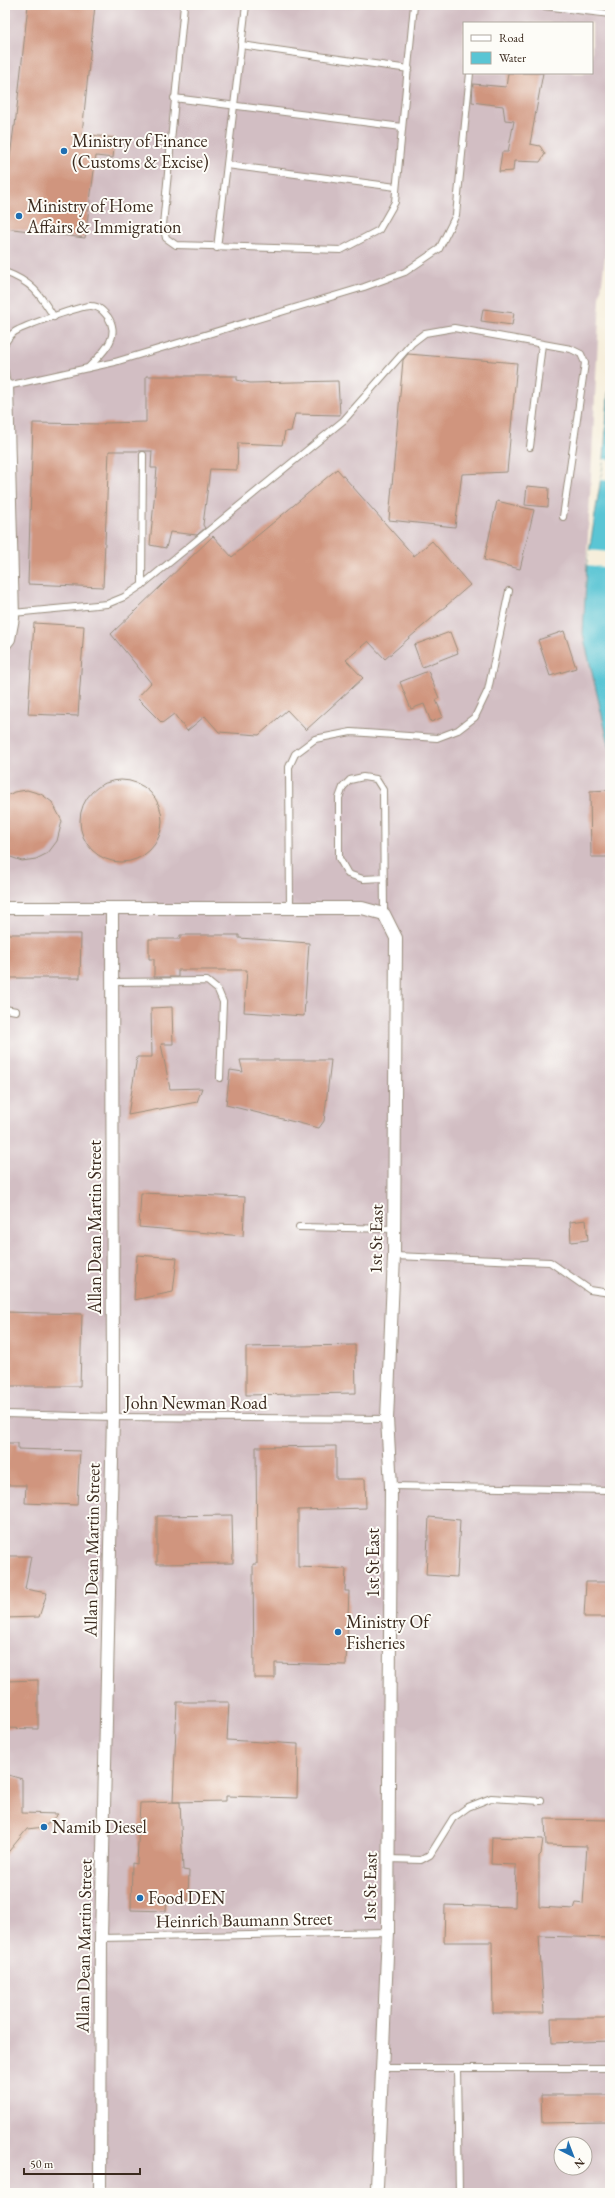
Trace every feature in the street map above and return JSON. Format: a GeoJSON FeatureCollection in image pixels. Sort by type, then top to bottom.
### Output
{"type":"FeatureCollection","features":[{"type":"Feature","properties":{"kind":"street"},"geometry":{"type":"LineString","coordinates":[[5,644],[9,639],[13,613],[6,386]]}},
{"type":"Feature","properties":{"kind":"street"},"geometry":{"type":"LineString","coordinates":[[5,908],[362,908],[384,914]]}},
{"type":"Feature","properties":{"kind":"street","name":"Allan Dean Martin Street"},"geometry":{"type":"LineString","coordinates":[[100,2193],[101,1938],[113,1417],[112,908]]}},
{"type":"Feature","properties":{"kind":"street","name":"1st St East"},"geometry":{"type":"LineString","coordinates":[[377,2187],[388,1932],[392,1486],[387,1419],[395,1229],[396,938],[384,914]]}},
{"type":"Feature","properties":{"kind":"lane"},"geometry":{"type":"LineString","coordinates":[[184,5],[163,225],[166,238],[176,245],[217,248],[341,250],[379,230],[395,202],[414,5]]}},
{"type":"Feature","properties":{"kind":"lane"},"geometry":{"type":"LineString","coordinates":[[217,248],[246,5]]}},
{"type":"Feature","properties":{"kind":"lane"},"geometry":{"type":"LineString","coordinates":[[536,5],[610,14]]}},
{"type":"Feature","properties":{"kind":"lane"},"geometry":{"type":"LineString","coordinates":[[241,45],[409,68]]}},
{"type":"Feature","properties":{"kind":"lane"},"geometry":{"type":"LineString","coordinates":[[5,372],[6,386],[115,362],[364,287],[405,272],[439,249],[456,215],[470,74]]}},
{"type":"Feature","properties":{"kind":"lane"},"geometry":{"type":"LineString","coordinates":[[174,98],[402,127]]}},
{"type":"Feature","properties":{"kind":"lane"},"geometry":{"type":"LineString","coordinates":[[227,165],[396,187]]}},
{"type":"Feature","properties":{"kind":"lane"},"geometry":{"type":"LineString","coordinates":[[5,272],[22,278],[38,292],[54,317]]}},
{"type":"Feature","properties":{"kind":"lane"},"geometry":{"type":"LineString","coordinates":[[5,342],[17,330],[54,317],[90,306],[102,309],[110,319],[113,335],[107,348],[88,368]]}},
{"type":"Feature","properties":{"kind":"lane"},"geometry":{"type":"LineString","coordinates":[[13,613],[107,604],[124,598],[142,585],[344,420],[397,358],[425,333],[454,328],[571,349],[581,354],[585,363],[563,517]]}},
{"type":"Feature","properties":{"kind":"lane"},"geometry":{"type":"LineString","coordinates":[[530,447],[542,344]]}},
{"type":"Feature","properties":{"kind":"lane"},"geometry":{"type":"LineString","coordinates":[[142,585],[143,455]]}},
{"type":"Feature","properties":{"kind":"lane"},"geometry":{"type":"LineString","coordinates":[[290,907],[289,767],[295,754],[315,739],[351,732],[436,738],[458,730],[469,722],[475,717],[488,690],[509,591]]}},
{"type":"Feature","properties":{"kind":"lane"},"geometry":{"type":"LineString","coordinates":[[384,878],[363,879],[348,874],[339,858],[339,798],[344,786],[350,780],[363,777],[376,780],[383,790],[384,878],[384,914]]}},
{"type":"Feature","properties":{"kind":"lane"},"geometry":{"type":"LineString","coordinates":[[112,982],[207,981],[218,990],[223,1002],[220,1078]]}},
{"type":"Feature","properties":{"kind":"lane"},"geometry":{"type":"LineString","coordinates":[[5,1010],[16,1011]]}},
{"type":"Feature","properties":{"kind":"lane"},"geometry":{"type":"LineString","coordinates":[[299,1227],[395,1229]]}},
{"type":"Feature","properties":{"kind":"lane"},"geometry":{"type":"LineString","coordinates":[[394,1256],[550,1262],[590,1290],[610,1293]]}},
{"type":"Feature","properties":{"kind":"lane","name":"John Newman Road"},"geometry":{"type":"LineString","coordinates":[[5,1414],[113,1417],[387,1419]]}},
{"type":"Feature","properties":{"kind":"lane"},"geometry":{"type":"LineString","coordinates":[[392,1486],[610,1490]]}},
{"type":"Feature","properties":{"kind":"lane"},"geometry":{"type":"LineString","coordinates":[[389,1859],[421,1860],[430,1855],[453,1818],[468,1807],[491,1798],[541,1801]]}},
{"type":"Feature","properties":{"kind":"lane","name":"Heinrich Baumann Street"},"geometry":{"type":"LineString","coordinates":[[101,1938],[388,1932]]}},
{"type":"Feature","properties":{"kind":"lane"},"geometry":{"type":"LineString","coordinates":[[382,2068],[610,2068]]}},
{"type":"Feature","properties":{"kind":"lane"},"geometry":{"type":"LineString","coordinates":[[457,2068],[459,2193]]}},
{"type":"Feature","properties":{"kind":"shaded area"},"geometry":{"type":"Polygon","coordinates":[[[5,5],[610,5],[610,215],[600,299],[583,634],[610,749],[610,2193],[5,2193],[5,5]]]}},
{"type":"Feature","properties":{"kind":"water"},"geometry":{"type":"Polygon","coordinates":[[[610,367],[610,749],[583,634],[587,565],[604,459],[610,367]]]}},
{"type":"Feature","properties":{"kind":"pier"},"geometry":{"type":"Polygon","coordinates":[[[604,459],[610,460],[610,481],[601,480],[604,459]]]}},
{"type":"Feature","properties":{"kind":"pier"},"geometry":{"type":"Polygon","coordinates":[[[589,550],[610,552],[610,568],[587,565],[589,550]]]}},
{"type":"Feature","properties":{"kind":"building"},"geometry":{"type":"Polygon","coordinates":[[[28,5],[95,5],[82,134],[115,138],[113,158],[96,156],[85,238],[5,228],[5,195],[15,126],[28,5]]]}},
{"type":"Feature","properties":{"kind":"building"},"geometry":{"type":"Polygon","coordinates":[[[508,74],[543,74],[530,144],[540,146],[545,154],[540,162],[514,161],[513,171],[499,172],[502,152],[508,152],[514,121],[505,120],[503,106],[472,102],[473,84],[506,87],[508,74]]]}},
{"type":"Feature","properties":{"kind":"building"},"geometry":{"type":"Polygon","coordinates":[[[483,309],[514,313],[512,325],[481,321],[483,309]]]}},
{"type":"Feature","properties":{"kind":"building"},"geometry":{"type":"Polygon","coordinates":[[[408,354],[517,363],[507,472],[462,474],[455,527],[389,520],[403,360],[408,354]]]}},
{"type":"Feature","properties":{"kind":"building"},"geometry":{"type":"Polygon","coordinates":[[[146,376],[237,376],[237,380],[250,383],[338,381],[340,415],[295,414],[291,431],[285,432],[282,445],[238,443],[237,470],[210,469],[203,525],[205,528],[197,535],[170,532],[166,548],[150,545],[157,468],[151,468],[152,451],[109,451],[103,587],[28,584],[33,423],[104,424],[146,422],[146,376]]]}},
{"type":"Feature","properties":{"kind":"building"},"geometry":{"type":"Polygon","coordinates":[[[337,469],[414,556],[432,541],[470,585],[385,659],[368,641],[346,660],[363,678],[306,730],[287,710],[259,735],[219,732],[205,716],[187,731],[174,714],[162,723],[137,698],[151,683],[111,634],[213,536],[232,557],[337,469]]]}},
{"type":"Feature","properties":{"kind":"building"},"geometry":{"type":"Polygon","coordinates":[[[527,486],[549,488],[548,507],[525,505],[527,486]]]}},
{"type":"Feature","properties":{"kind":"building"},"geometry":{"type":"Polygon","coordinates":[[[497,501],[534,510],[520,569],[484,560],[497,501]]]}},
{"type":"Feature","properties":{"kind":"building"},"geometry":{"type":"Polygon","coordinates":[[[34,623],[84,626],[78,716],[28,714],[34,623]]]}},
{"type":"Feature","properties":{"kind":"building"},"geometry":{"type":"Polygon","coordinates":[[[564,631],[576,668],[550,676],[538,640],[564,631]]]}},
{"type":"Feature","properties":{"kind":"building"},"geometry":{"type":"Polygon","coordinates":[[[450,632],[458,653],[422,667],[414,645],[450,632]]]}},
{"type":"Feature","properties":{"kind":"building"},"geometry":{"type":"Polygon","coordinates":[[[428,671],[439,698],[436,700],[443,717],[431,722],[424,704],[411,709],[400,682],[428,671]]]}},
{"type":"Feature","properties":{"kind":"building"},"geometry":{"type":"Polygon","coordinates":[[[113,780],[129,780],[144,787],[155,798],[162,813],[162,829],[159,837],[150,850],[137,859],[129,862],[113,862],[98,855],[87,844],[80,829],[80,813],[87,798],[98,787],[113,780]]]}},
{"type":"Feature","properties":{"kind":"building"},"geometry":{"type":"Polygon","coordinates":[[[27,790],[41,794],[52,802],[62,821],[57,841],[48,853],[36,859],[22,861],[5,855],[5,797],[14,792],[27,790]]]}},
{"type":"Feature","properties":{"kind":"building"},"geometry":{"type":"Polygon","coordinates":[[[609,790],[610,857],[591,857],[590,791],[609,790]]]}},
{"type":"Feature","properties":{"kind":"building"},"geometry":{"type":"Polygon","coordinates":[[[5,934],[81,934],[80,978],[5,978],[5,934]]]}},
{"type":"Feature","properties":{"kind":"building"},"geometry":{"type":"Polygon","coordinates":[[[180,935],[239,935],[239,938],[309,943],[304,1016],[244,1012],[247,970],[178,970],[178,977],[154,977],[154,959],[149,959],[149,939],[180,939],[180,935]]]}},
{"type":"Feature","properties":{"kind":"building"},"geometry":{"type":"Polygon","coordinates":[[[172,1007],[173,1044],[161,1044],[170,1089],[202,1088],[197,1102],[128,1115],[137,1057],[152,1057],[151,1008],[172,1007]]]}},
{"type":"Feature","properties":{"kind":"building"},"geometry":{"type":"Polygon","coordinates":[[[240,1060],[331,1060],[324,1121],[319,1128],[226,1105],[230,1070],[243,1072],[240,1060]]]}},
{"type":"Feature","properties":{"kind":"building"},"geometry":{"type":"Polygon","coordinates":[[[141,1193],[245,1197],[243,1236],[139,1227],[141,1193]]]}},
{"type":"Feature","properties":{"kind":"building"},"geometry":{"type":"Polygon","coordinates":[[[586,1220],[588,1240],[571,1242],[570,1222],[586,1220]]]}},
{"type":"Feature","properties":{"kind":"building"},"geometry":{"type":"Polygon","coordinates":[[[137,1255],[177,1258],[173,1292],[134,1300],[137,1255]]]}},
{"type":"Feature","properties":{"kind":"building"},"geometry":{"type":"Polygon","coordinates":[[[5,1312],[82,1314],[80,1386],[5,1386],[5,1312]]]}},
{"type":"Feature","properties":{"kind":"building"},"geometry":{"type":"Polygon","coordinates":[[[355,1345],[356,1393],[246,1395],[246,1347],[355,1345]]]}},
{"type":"Feature","properties":{"kind":"building"},"geometry":{"type":"Polygon","coordinates":[[[5,1443],[18,1443],[18,1449],[80,1451],[77,1505],[25,1503],[26,1485],[5,1485],[5,1443]]]}},
{"type":"Feature","properties":{"kind":"building"},"geometry":{"type":"Polygon","coordinates":[[[336,1446],[336,1479],[365,1479],[366,1508],[298,1510],[298,1567],[346,1569],[345,1591],[349,1591],[346,1665],[275,1663],[275,1678],[254,1678],[253,1564],[257,1564],[256,1447],[336,1446]]]}},
{"type":"Feature","properties":{"kind":"building"},"geometry":{"type":"Polygon","coordinates":[[[232,1515],[233,1563],[157,1564],[157,1516],[232,1515]]]}},
{"type":"Feature","properties":{"kind":"building"},"geometry":{"type":"Polygon","coordinates":[[[429,1517],[460,1520],[457,1577],[426,1575],[429,1517]]]}},
{"type":"Feature","properties":{"kind":"building"},"geometry":{"type":"Polygon","coordinates":[[[5,1556],[31,1556],[25,1589],[47,1593],[39,1617],[5,1618],[5,1556]]]}},
{"type":"Feature","properties":{"kind":"building"},"geometry":{"type":"Polygon","coordinates":[[[586,1582],[610,1582],[610,1617],[584,1617],[586,1582]]]}},
{"type":"Feature","properties":{"kind":"building"},"geometry":{"type":"Polygon","coordinates":[[[38,1680],[38,1729],[5,1728],[6,1681],[38,1680]]]}},
{"type":"Feature","properties":{"kind":"building"},"geometry":{"type":"Polygon","coordinates":[[[177,1702],[229,1702],[227,1740],[298,1744],[297,1798],[226,1796],[226,1801],[173,1802],[177,1702]]]}},
{"type":"Feature","properties":{"kind":"building"},"geometry":{"type":"Polygon","coordinates":[[[5,1774],[22,1779],[22,1813],[58,1814],[44,1827],[27,1829],[5,1856],[5,1774]]]}},
{"type":"Feature","properties":{"kind":"building"},"geometry":{"type":"Polygon","coordinates":[[[180,1802],[183,1870],[189,1871],[188,1900],[167,1900],[166,1911],[131,1910],[132,1863],[137,1864],[140,1803],[180,1802]]]}},
{"type":"Feature","properties":{"kind":"building"},"geometry":{"type":"Polygon","coordinates":[[[545,1819],[610,1820],[610,1938],[539,1936],[544,2013],[493,2013],[492,1942],[444,1942],[445,1905],[515,1907],[516,1865],[491,1864],[492,1837],[543,1839],[541,1854],[539,1856],[539,1907],[574,1909],[576,1903],[583,1904],[587,1846],[546,1845],[545,1819]]]}},
{"type":"Feature","properties":{"kind":"building"},"geometry":{"type":"Polygon","coordinates":[[[551,2018],[610,2018],[610,2041],[552,2043],[551,2018]]]}},
{"type":"Feature","properties":{"kind":"building"},"geometry":{"type":"Polygon","coordinates":[[[541,2095],[610,2095],[610,2122],[542,2123],[541,2095]]]}},
{"type":"Feature","properties":{"kind":"place","name":"Ministry of Finance (Customs & Excise)"},"geometry":{"type":"Point","coordinates":[64,151]}},
{"type":"Feature","properties":{"kind":"place","name":"Ministry of Home Affairs & Immigration"},"geometry":{"type":"Point","coordinates":[19,216]}},
{"type":"Feature","properties":{"kind":"place","name":"Ministry Of Fisheries"},"geometry":{"type":"Point","coordinates":[338,1632]}},
{"type":"Feature","properties":{"kind":"place","name":"Namib Diesel"},"geometry":{"type":"Point","coordinates":[44,1827]}},
{"type":"Feature","properties":{"kind":"place","name":"Food DEN"},"geometry":{"type":"Point","coordinates":[140,1898]}}]}
